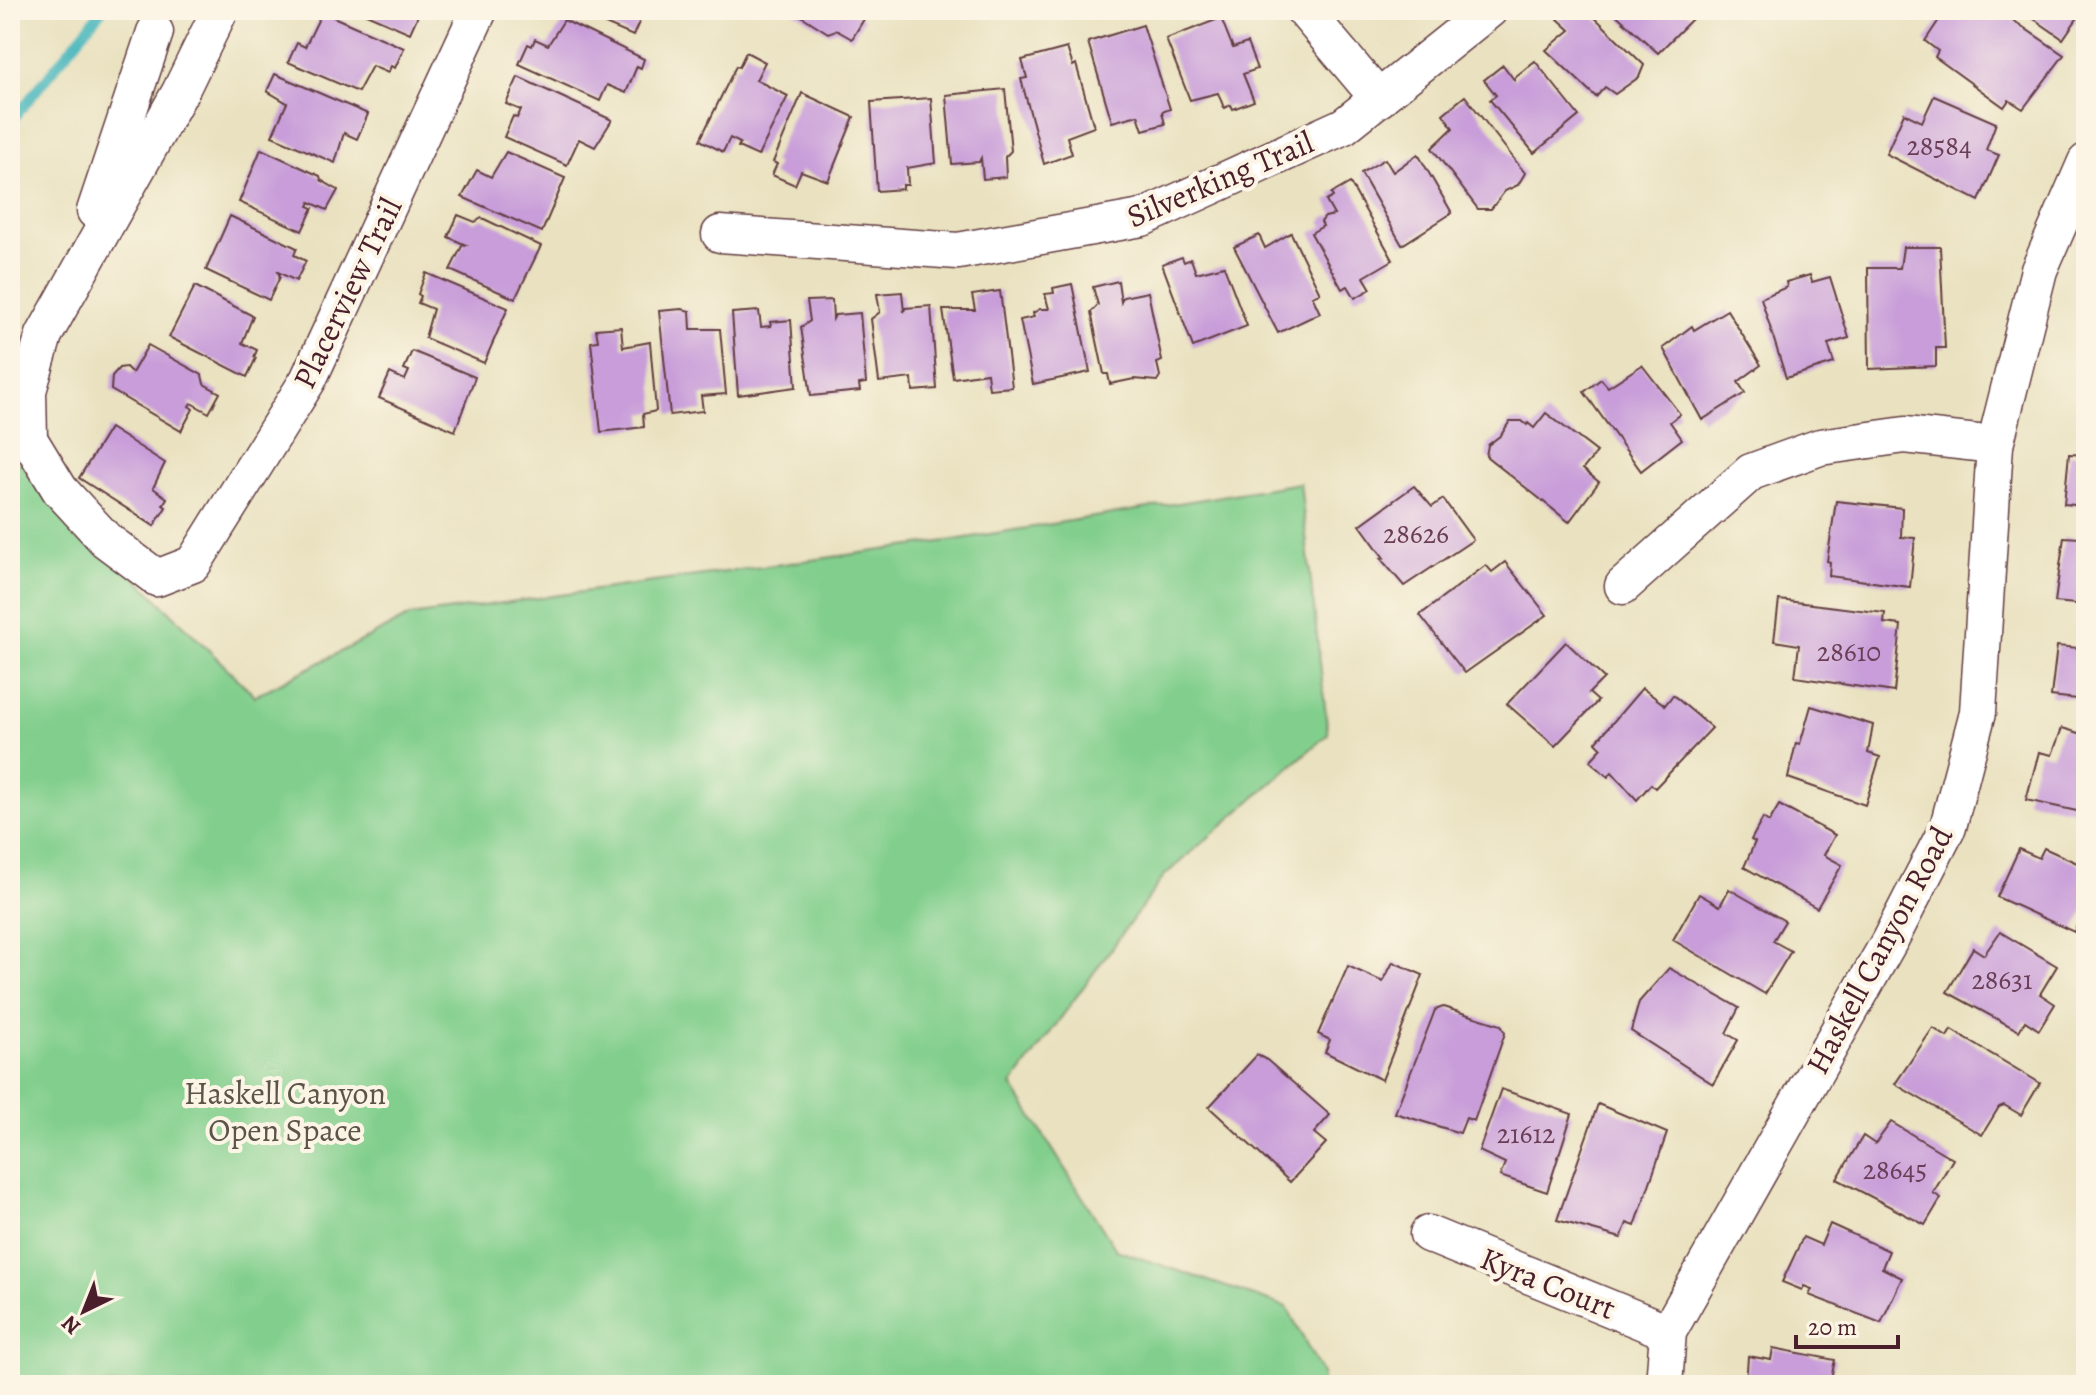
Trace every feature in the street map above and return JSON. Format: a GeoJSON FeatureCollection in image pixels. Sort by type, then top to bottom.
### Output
{"type":"FeatureCollection","features":[{"type":"Feature","properties":{"kind":"street"},"geometry":{"type":"LineString","coordinates":[[85,263],[180,92],[220,10]]}},
{"type":"Feature","properties":{"kind":"street","name":"Placerview Trail"},"geometry":{"type":"LineString","coordinates":[[85,263],[44,335],[28,391],[29,439],[60,490],[106,540],[157,578],[193,564],[308,380],[479,10]]}},
{"type":"Feature","properties":{"kind":"street"},"geometry":{"type":"LineString","coordinates":[[1304,10],[1379,99]]}},
{"type":"Feature","properties":{"kind":"street","name":"Silverking Trail"},"geometry":{"type":"LineString","coordinates":[[720,234],[958,251],[1142,218],[1344,126],[1489,10]]}},
{"type":"Feature","properties":{"kind":"street"},"geometry":{"type":"LineString","coordinates":[[85,263],[88,228],[155,32]]}},
{"type":"Feature","properties":{"kind":"street","name":"Haskell Canyon Road"},"geometry":{"type":"LineString","coordinates":[[1664,1385],[1668,1332],[1890,940],[1948,827],[1978,712],[1995,445],[2039,270],[2086,162]]}},
{"type":"Feature","properties":{"kind":"street"},"geometry":{"type":"LineString","coordinates":[[1623,586],[1751,472],[1820,447],[1905,435],[1995,445]]}},
{"type":"Feature","properties":{"kind":"street","name":"Kyra Court"},"geometry":{"type":"LineString","coordinates":[[1428,1234],[1668,1332]]}},
{"type":"Feature","properties":{"kind":"green space","name":"Haskell Canyon Open Space"},"geometry":{"type":"Polygon","coordinates":[[[10,453],[255,696],[410,616],[954,540],[1300,483],[1328,734],[1165,875],[1012,1085],[1116,1250],[1287,1307],[1322,1374],[1322,1385],[10,1385],[10,453]]]}},
{"type":"Feature","properties":{"kind":"building"},"geometry":{"type":"Polygon","coordinates":[[[357,10],[417,10],[419,13],[410,33],[357,10]]]}},
{"type":"Feature","properties":{"kind":"building"},"geometry":{"type":"Polygon","coordinates":[[[573,10],[643,10],[643,13],[633,36],[573,10]]]}},
{"type":"Feature","properties":{"kind":"building"},"geometry":{"type":"Polygon","coordinates":[[[792,10],[848,10],[864,19],[852,39],[836,30],[828,33],[792,10]]]}},
{"type":"Feature","properties":{"kind":"building"},"geometry":{"type":"Polygon","coordinates":[[[1567,10],[1587,10],[1644,65],[1639,77],[1615,94],[1605,87],[1596,97],[1546,50],[1570,30],[1558,19],[1567,10]]]}},
{"type":"Feature","properties":{"kind":"building"},"geometry":{"type":"Polygon","coordinates":[[[1611,10],[1685,10],[1693,18],[1658,53],[1611,10]]]}},
{"type":"Feature","properties":{"kind":"building"},"geometry":{"type":"Polygon","coordinates":[[[1951,10],[1998,10],[2064,55],[2023,109],[2009,100],[2004,107],[1935,57],[1938,51],[1925,41],[1945,11],[1948,14],[1951,10]]]}},
{"type":"Feature","properties":{"kind":"building"},"geometry":{"type":"Polygon","coordinates":[[[2021,10],[2083,10],[2063,39],[2021,10]]]}},
{"type":"Feature","properties":{"kind":"building"},"geometry":{"type":"Polygon","coordinates":[[[322,12],[404,48],[395,68],[391,66],[388,73],[372,66],[358,92],[288,62],[297,43],[305,47],[322,12]]]}},
{"type":"Feature","properties":{"kind":"building"},"geometry":{"type":"Polygon","coordinates":[[[1221,18],[1233,48],[1247,43],[1257,69],[1243,74],[1254,101],[1233,109],[1231,105],[1224,108],[1218,93],[1190,100],[1166,39],[1221,18]]]}},
{"type":"Feature","properties":{"kind":"building"},"geometry":{"type":"Polygon","coordinates":[[[564,20],[644,59],[641,68],[637,66],[626,93],[607,85],[600,101],[519,64],[528,44],[532,46],[535,39],[548,45],[564,20]]]}},
{"type":"Feature","properties":{"kind":"building"},"geometry":{"type":"Polygon","coordinates":[[[1143,25],[1170,109],[1162,112],[1165,124],[1143,130],[1138,115],[1112,122],[1088,42],[1143,25]]]}},
{"type":"Feature","properties":{"kind":"building"},"geometry":{"type":"Polygon","coordinates":[[[1067,48],[1073,66],[1076,64],[1094,127],[1067,137],[1072,154],[1044,164],[1021,79],[1027,78],[1022,60],[1067,48]]]}},
{"type":"Feature","properties":{"kind":"building"},"geometry":{"type":"Polygon","coordinates":[[[746,52],[765,62],[756,80],[788,96],[758,156],[738,147],[740,143],[730,138],[723,152],[700,140],[746,52]]]}},
{"type":"Feature","properties":{"kind":"building"},"geometry":{"type":"Polygon","coordinates":[[[1535,61],[1579,116],[1534,153],[1490,100],[1496,95],[1484,80],[1503,65],[1515,81],[1515,77],[1535,61]]]}},
{"type":"Feature","properties":{"kind":"building"},"geometry":{"type":"Polygon","coordinates":[[[275,74],[368,114],[357,139],[344,133],[335,163],[272,136],[287,103],[267,91],[275,74]]]}},
{"type":"Feature","properties":{"kind":"building"},"geometry":{"type":"Polygon","coordinates":[[[518,77],[612,120],[595,147],[579,139],[567,165],[504,137],[513,116],[517,118],[521,110],[506,104],[518,77]]]}},
{"type":"Feature","properties":{"kind":"building"},"geometry":{"type":"Polygon","coordinates":[[[1005,89],[1011,151],[1005,157],[1006,177],[983,179],[981,158],[979,162],[952,164],[946,95],[1005,89]]]}},
{"type":"Feature","properties":{"kind":"building"},"geometry":{"type":"Polygon","coordinates":[[[802,93],[854,117],[828,181],[801,171],[795,185],[772,175],[777,164],[773,162],[802,93]]]}},
{"type":"Feature","properties":{"kind":"building"},"geometry":{"type":"Polygon","coordinates":[[[1465,96],[1525,173],[1518,185],[1505,191],[1491,209],[1478,209],[1432,148],[1453,128],[1443,114],[1465,96]]]}},
{"type":"Feature","properties":{"kind":"building"},"geometry":{"type":"Polygon","coordinates":[[[1934,96],[1996,123],[1986,150],[1999,155],[1979,201],[1886,154],[1904,113],[1922,122],[1934,96]]]}},
{"type":"Feature","properties":{"kind":"building"},"geometry":{"type":"Polygon","coordinates":[[[931,98],[936,163],[907,168],[908,185],[903,185],[903,189],[877,191],[871,102],[931,98]]]}},
{"type":"Feature","properties":{"kind":"building"},"geometry":{"type":"Polygon","coordinates":[[[261,149],[320,176],[321,180],[338,190],[327,210],[310,202],[308,206],[313,208],[302,231],[239,202],[261,149]]]}},
{"type":"Feature","properties":{"kind":"building"},"geometry":{"type":"Polygon","coordinates":[[[506,152],[565,178],[542,232],[462,197],[477,170],[491,177],[506,152]]]}},
{"type":"Feature","properties":{"kind":"building"},"geometry":{"type":"Polygon","coordinates":[[[1418,154],[1452,213],[1402,245],[1361,173],[1385,159],[1393,172],[1418,154]]]}},
{"type":"Feature","properties":{"kind":"building"},"geometry":{"type":"Polygon","coordinates":[[[1350,183],[1393,260],[1364,277],[1371,289],[1355,298],[1348,286],[1342,289],[1311,233],[1323,226],[1321,222],[1325,217],[1334,215],[1326,201],[1333,197],[1331,194],[1350,183]]]}},
{"type":"Feature","properties":{"kind":"building"},"geometry":{"type":"Polygon","coordinates":[[[458,215],[475,222],[482,218],[541,246],[515,299],[450,270],[462,246],[466,245],[448,237],[458,215]]]}},
{"type":"Feature","properties":{"kind":"building"},"geometry":{"type":"Polygon","coordinates":[[[230,216],[297,248],[294,255],[306,261],[296,281],[278,272],[280,277],[269,300],[206,270],[230,216]]]}},
{"type":"Feature","properties":{"kind":"building"},"geometry":{"type":"Polygon","coordinates":[[[1291,233],[1320,293],[1312,296],[1320,313],[1278,333],[1234,247],[1259,235],[1265,248],[1291,233]]]}},
{"type":"Feature","properties":{"kind":"building"},"geometry":{"type":"Polygon","coordinates":[[[1903,247],[1940,247],[1945,348],[1936,348],[1936,366],[1869,369],[1868,268],[1900,268],[1903,247]]]}},
{"type":"Feature","properties":{"kind":"building"},"geometry":{"type":"Polygon","coordinates":[[[1182,257],[1184,262],[1191,259],[1196,273],[1224,266],[1247,326],[1193,347],[1162,264],[1182,257]]]}},
{"type":"Feature","properties":{"kind":"building"},"geometry":{"type":"Polygon","coordinates":[[[426,273],[508,308],[484,363],[425,338],[433,309],[418,303],[421,296],[418,294],[426,273]]]}},
{"type":"Feature","properties":{"kind":"building"},"geometry":{"type":"Polygon","coordinates":[[[1810,275],[1812,282],[1830,277],[1849,338],[1828,344],[1834,363],[1786,378],[1761,298],[1787,287],[1786,282],[1810,275]]]}},
{"type":"Feature","properties":{"kind":"building"},"geometry":{"type":"Polygon","coordinates":[[[1118,281],[1121,302],[1123,297],[1148,292],[1162,361],[1157,363],[1160,376],[1157,381],[1134,379],[1110,384],[1108,374],[1104,374],[1091,312],[1098,305],[1093,287],[1118,281]]]}},
{"type":"Feature","properties":{"kind":"building"},"geometry":{"type":"Polygon","coordinates":[[[1072,284],[1090,372],[1033,384],[1020,320],[1034,317],[1033,313],[1040,309],[1049,309],[1045,294],[1054,293],[1053,288],[1072,284]]]}},
{"type":"Feature","properties":{"kind":"building"},"geometry":{"type":"Polygon","coordinates":[[[195,286],[253,316],[242,343],[257,350],[247,377],[169,337],[195,286]]]}},
{"type":"Feature","properties":{"kind":"building"},"geometry":{"type":"Polygon","coordinates":[[[1000,291],[1012,387],[989,389],[987,373],[953,378],[943,310],[975,310],[972,295],[1000,291]]]}},
{"type":"Feature","properties":{"kind":"building"},"geometry":{"type":"Polygon","coordinates":[[[902,292],[904,312],[905,308],[931,306],[937,389],[913,391],[912,378],[879,382],[871,319],[880,312],[877,294],[902,292]]]}},
{"type":"Feature","properties":{"kind":"building"},"geometry":{"type":"Polygon","coordinates":[[[832,300],[833,319],[835,315],[860,313],[866,383],[859,384],[860,391],[811,396],[801,327],[810,321],[807,301],[832,300]]]}},
{"type":"Feature","properties":{"kind":"building"},"geometry":{"type":"Polygon","coordinates":[[[1727,310],[1761,365],[1738,382],[1745,393],[1702,420],[1663,348],[1692,326],[1694,330],[1727,310]]]}},
{"type":"Feature","properties":{"kind":"building"},"geometry":{"type":"Polygon","coordinates":[[[659,311],[690,311],[691,329],[720,329],[726,394],[701,396],[703,411],[670,415],[659,311]]]}},
{"type":"Feature","properties":{"kind":"building"},"geometry":{"type":"Polygon","coordinates":[[[759,311],[761,327],[771,326],[770,322],[791,320],[796,387],[738,395],[732,313],[759,311]]]}},
{"type":"Feature","properties":{"kind":"building"},"geometry":{"type":"Polygon","coordinates":[[[621,327],[623,347],[650,342],[656,411],[643,414],[644,427],[601,432],[591,342],[598,341],[596,329],[621,327]]]}},
{"type":"Feature","properties":{"kind":"building"},"geometry":{"type":"Polygon","coordinates":[[[148,345],[202,375],[204,384],[220,393],[209,413],[191,403],[189,406],[193,409],[181,431],[111,390],[112,376],[119,368],[126,367],[132,373],[148,345]]]}},
{"type":"Feature","properties":{"kind":"building"},"geometry":{"type":"Polygon","coordinates":[[[412,351],[475,377],[455,431],[379,398],[390,373],[405,380],[409,371],[404,369],[412,351]]]}},
{"type":"Feature","properties":{"kind":"building"},"geometry":{"type":"Polygon","coordinates":[[[1642,365],[1680,414],[1670,422],[1682,439],[1641,471],[1584,392],[1601,379],[1608,387],[1642,365]]]}},
{"type":"Feature","properties":{"kind":"building"},"geometry":{"type":"Polygon","coordinates":[[[1546,413],[1597,452],[1583,469],[1599,482],[1569,522],[1486,456],[1488,445],[1501,435],[1510,421],[1522,421],[1534,428],[1546,413]]]}},
{"type":"Feature","properties":{"kind":"building"},"geometry":{"type":"Polygon","coordinates":[[[110,428],[165,463],[153,488],[167,498],[163,505],[166,507],[154,526],[79,478],[110,428]]]}},
{"type":"Feature","properties":{"kind":"building"},"geometry":{"type":"Polygon","coordinates":[[[2069,454],[2086,455],[2086,506],[2064,504],[2069,454]]]}},
{"type":"Feature","properties":{"kind":"building"},"geometry":{"type":"Polygon","coordinates":[[[1414,486],[1432,507],[1443,499],[1473,540],[1404,586],[1381,559],[1384,558],[1360,525],[1414,486]]]}},
{"type":"Feature","properties":{"kind":"building"},"geometry":{"type":"Polygon","coordinates":[[[1836,501],[1902,508],[1901,537],[1915,538],[1910,587],[1829,576],[1830,562],[1827,561],[1836,501]]]}},
{"type":"Feature","properties":{"kind":"building"},"geometry":{"type":"Polygon","coordinates":[[[2082,527],[2086,527],[2086,605],[2055,602],[2064,537],[2081,538],[2082,527]]]}},
{"type":"Feature","properties":{"kind":"building"},"geometry":{"type":"Polygon","coordinates":[[[1505,562],[1547,615],[1465,673],[1420,615],[1486,565],[1492,572],[1505,562]]]}},
{"type":"Feature","properties":{"kind":"building"},"geometry":{"type":"Polygon","coordinates":[[[1779,600],[1885,613],[1884,623],[1901,625],[1894,692],[1795,677],[1799,645],[1774,641],[1779,600]]]}},
{"type":"Feature","properties":{"kind":"building"},"geometry":{"type":"Polygon","coordinates":[[[2081,627],[2086,628],[2086,700],[2051,696],[2057,646],[2078,648],[2081,627]]]}},
{"type":"Feature","properties":{"kind":"building"},"geometry":{"type":"Polygon","coordinates":[[[1566,642],[1604,678],[1589,693],[1598,701],[1555,746],[1507,704],[1566,642]]]}},
{"type":"Feature","properties":{"kind":"building"},"geometry":{"type":"Polygon","coordinates":[[[1642,688],[1665,705],[1673,695],[1712,728],[1655,788],[1651,784],[1637,800],[1612,772],[1608,777],[1590,761],[1602,748],[1596,742],[1642,688]]]}},
{"type":"Feature","properties":{"kind":"building"},"geometry":{"type":"Polygon","coordinates":[[[1811,706],[1873,725],[1868,753],[1880,757],[1865,805],[1788,778],[1796,743],[1800,744],[1811,706]]]}},
{"type":"Feature","properties":{"kind":"building"},"geometry":{"type":"Polygon","coordinates":[[[2062,728],[2086,735],[2086,813],[2026,800],[2039,752],[2052,755],[2062,728]]]}},
{"type":"Feature","properties":{"kind":"building"},"geometry":{"type":"Polygon","coordinates":[[[1779,805],[1835,835],[1824,855],[1842,865],[1817,908],[1744,867],[1755,842],[1751,840],[1763,818],[1769,822],[1779,805]]]}},
{"type":"Feature","properties":{"kind":"building"},"geometry":{"type":"Polygon","coordinates":[[[2044,848],[2086,867],[2086,906],[2074,932],[1997,897],[2019,849],[2039,858],[2044,848]]]}},
{"type":"Feature","properties":{"kind":"building"},"geometry":{"type":"Polygon","coordinates":[[[1729,889],[1785,921],[1773,941],[1791,951],[1765,994],[1673,940],[1699,894],[1720,906],[1729,889]]]}},
{"type":"Feature","properties":{"kind":"building"},"geometry":{"type":"Polygon","coordinates":[[[2000,932],[2057,966],[2040,994],[2055,1004],[2039,1030],[2025,1021],[2019,1031],[1947,992],[1973,948],[1984,955],[2000,932]]]}},
{"type":"Feature","properties":{"kind":"building"},"geometry":{"type":"Polygon","coordinates":[[[1393,962],[1423,975],[1382,1080],[1325,1052],[1330,1040],[1318,1034],[1348,966],[1383,982],[1393,962]]]}},
{"type":"Feature","properties":{"kind":"building"},"geometry":{"type":"Polygon","coordinates":[[[1669,968],[1739,1008],[1726,1033],[1738,1040],[1713,1084],[1631,1031],[1639,1002],[1669,968]]]}},
{"type":"Feature","properties":{"kind":"building"},"geometry":{"type":"Polygon","coordinates":[[[1443,1007],[1501,1025],[1505,1033],[1474,1121],[1466,1118],[1460,1133],[1395,1113],[1435,1010],[1443,1007]]]}},
{"type":"Feature","properties":{"kind":"building"},"geometry":{"type":"Polygon","coordinates":[[[1933,1028],[1947,1037],[1951,1030],[2040,1083],[2021,1115],[2004,1105],[1999,1107],[1982,1135],[1895,1084],[1933,1028]]]}},
{"type":"Feature","properties":{"kind":"building"},"geometry":{"type":"Polygon","coordinates":[[[1257,1055],[1267,1060],[1330,1115],[1314,1133],[1326,1143],[1290,1182],[1209,1107],[1257,1055]]]}},
{"type":"Feature","properties":{"kind":"building"},"geometry":{"type":"Polygon","coordinates":[[[1501,1089],[1572,1114],[1547,1192],[1500,1176],[1505,1163],[1479,1151],[1501,1089]]]}},
{"type":"Feature","properties":{"kind":"building"},"geometry":{"type":"Polygon","coordinates":[[[1598,1104],[1667,1133],[1635,1226],[1627,1223],[1621,1238],[1557,1220],[1598,1104]]]}},
{"type":"Feature","properties":{"kind":"building"},"geometry":{"type":"Polygon","coordinates":[[[1891,1122],[1953,1159],[1933,1193],[1941,1198],[1925,1225],[1837,1179],[1863,1136],[1875,1144],[1891,1122]]]}},
{"type":"Feature","properties":{"kind":"building"},"geometry":{"type":"Polygon","coordinates":[[[1830,1224],[1889,1251],[1882,1268],[1902,1278],[1881,1323],[1809,1295],[1812,1289],[1804,1286],[1802,1290],[1782,1282],[1803,1237],[1821,1245],[1830,1224]]]}},
{"type":"Feature","properties":{"kind":"building"},"geometry":{"type":"Polygon","coordinates":[[[1773,1348],[1835,1360],[1831,1378],[1854,1385],[1746,1385],[1748,1356],[1771,1360],[1773,1348]]]}},
{"type":"Feature","properties":{"kind":"waterway"},"geometry":{"type":"LineString","coordinates":[[10,123],[102,10]]}}]}
